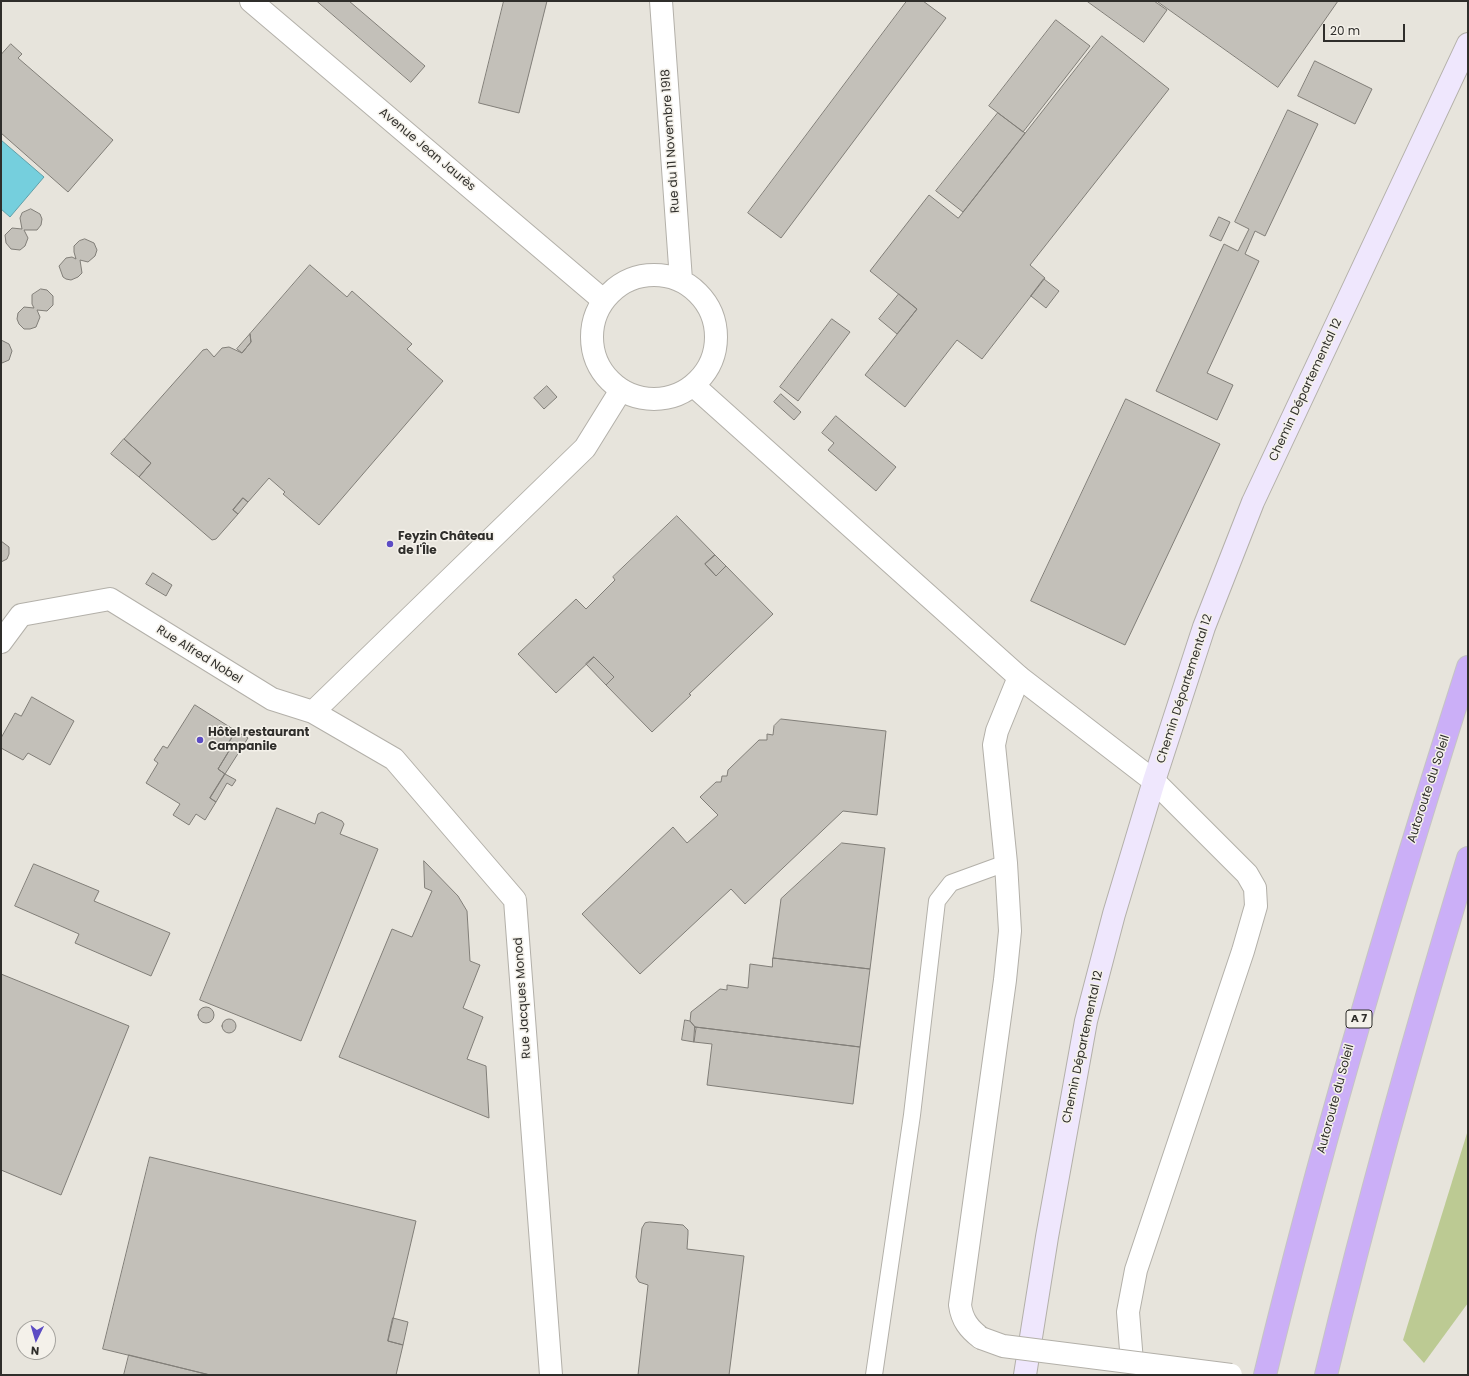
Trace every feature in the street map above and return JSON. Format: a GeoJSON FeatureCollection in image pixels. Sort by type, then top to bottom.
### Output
{"type":"FeatureCollection","features":[{"type":"Feature","properties":{"kind":"highway","name":"Autoroute du Soleil"},"geometry":{"type":"LineString","coordinates":[[1265,1375],[1338,1090],[1414,833],[1468,666]]}},
{"type":"Feature","properties":{"kind":"highway"},"geometry":{"type":"LineString","coordinates":[[1326,1375],[1426,998],[1468,858]]}},
{"type":"Feature","properties":{"kind":"main road","name":"Chemin Départemental 12"},"geometry":{"type":"LineString","coordinates":[[1025,1375],[1047,1237],[1086,1021],[1114,914],[1154,781],[1204,627],[1253,502],[1468,44]]}},
{"type":"Feature","properties":{"kind":"street","name":"Avenue Jean Jaurès"},"geometry":{"type":"LineString","coordinates":[[252,1],[603,300]]}},
{"type":"Feature","properties":{"kind":"street","name":"Rue du 11 Novembre 1918"},"geometry":{"type":"LineString","coordinates":[[661,1],[681,280]]}},
{"type":"Feature","properties":{"kind":"street"},"geometry":{"type":"LineString","coordinates":[[660,275],[681,280],[698,293],[711,310],[717,330],[716,351],[707,370],[694,386],[677,396],[658,400],[638,398],[621,390],[602,373],[592,349],[593,323],[603,300],[619,285],[638,276],[660,275]]}},
{"type":"Feature","properties":{"kind":"street"},"geometry":{"type":"LineString","coordinates":[[694,386],[1019,677],[1154,781],[1248,874],[1255,888],[1256,906],[1243,951],[1136,1270],[1128,1312],[1132,1362]]}},
{"type":"Feature","properties":{"kind":"street"},"geometry":{"type":"LineString","coordinates":[[313,712],[585,448],[621,390]]}},
{"type":"Feature","properties":{"kind":"street","name":"Rue Alfred Nobel"},"geometry":{"type":"LineString","coordinates":[[1,642],[21,616],[110,599],[272,699],[313,712]]}},
{"type":"Feature","properties":{"kind":"street"},"geometry":{"type":"LineString","coordinates":[[1019,677],[999,724],[994,745],[1006,863],[1010,931],[1005,980],[960,1305],[963,1318],[968,1326],[981,1338],[1003,1346],[1231,1375]]}},
{"type":"Feature","properties":{"kind":"street","name":"Rue Jacques Monod"},"geometry":{"type":"LineString","coordinates":[[313,712],[394,759],[515,900],[551,1375]]}},
{"type":"Feature","properties":{"kind":"lane"},"geometry":{"type":"LineString","coordinates":[[874,1375],[912,1115],[937,901],[951,883],[1006,863]]}},
{"type":"Feature","properties":{"kind":"green space"},"geometry":{"type":"Polygon","coordinates":[[[1468,1130],[1468,1303],[1424,1363],[1403,1340],[1468,1130]]]}},
{"type":"Feature","properties":{"kind":"water"},"geometry":{"type":"Polygon","coordinates":[[[1,140],[44,177],[10,217],[1,209],[1,140]]]}},
{"type":"Feature","properties":{"kind":"building"},"geometry":{"type":"Polygon","coordinates":[[[317,1],[349,1],[425,66],[411,82],[317,1]]]}},
{"type":"Feature","properties":{"kind":"building"},"geometry":{"type":"Polygon","coordinates":[[[504,1],[547,1],[519,113],[479,103],[504,1]]]}},
{"type":"Feature","properties":{"kind":"building"},"geometry":{"type":"Polygon","coordinates":[[[907,1],[923,1],[946,18],[781,238],[748,213],[907,1]]]}},
{"type":"Feature","properties":{"kind":"building"},"geometry":{"type":"Polygon","coordinates":[[[1087,1],[1154,1],[1167,10],[1144,42],[1087,1]]]}},
{"type":"Feature","properties":{"kind":"building"},"geometry":{"type":"Polygon","coordinates":[[[1157,1],[1338,1],[1278,87],[1157,1]]]}},
{"type":"Feature","properties":{"kind":"building"},"geometry":{"type":"Polygon","coordinates":[[[1056,20],[1090,46],[1023,132],[989,106],[1056,20]]]}},
{"type":"Feature","properties":{"kind":"building"},"geometry":{"type":"Polygon","coordinates":[[[1102,36],[1169,89],[1030,265],[1045,278],[982,359],[957,340],[905,407],[865,375],[917,309],[870,271],[929,195],[958,218],[1102,36]]]}},
{"type":"Feature","properties":{"kind":"building"},"geometry":{"type":"Polygon","coordinates":[[[11,44],[22,54],[18,58],[113,140],[68,192],[1,133],[1,55],[11,44]]]}},
{"type":"Feature","properties":{"kind":"building"},"geometry":{"type":"Polygon","coordinates":[[[1315,61],[1372,89],[1355,124],[1298,96],[1315,61]]]}},
{"type":"Feature","properties":{"kind":"building"},"geometry":{"type":"Polygon","coordinates":[[[1288,110],[1318,124],[1265,236],[1255,231],[1245,254],[1259,261],[1207,373],[1233,385],[1217,420],[1156,391],[1224,244],[1238,251],[1249,229],[1235,222],[1288,110]]]}},
{"type":"Feature","properties":{"kind":"building"},"geometry":{"type":"Polygon","coordinates":[[[998,113],[1025,133],[963,212],[936,191],[998,113]]]}},
{"type":"Feature","properties":{"kind":"building"},"geometry":{"type":"Polygon","coordinates":[[[31,209],[40,214],[42,219],[41,225],[37,230],[24,230],[28,238],[25,246],[20,250],[11,249],[6,243],[5,235],[12,228],[22,229],[20,218],[22,213],[31,209]]]}},
{"type":"Feature","properties":{"kind":"building"},"geometry":{"type":"Polygon","coordinates":[[[1219,217],[1230,222],[1221,241],[1210,236],[1219,217]]]}},
{"type":"Feature","properties":{"kind":"building"},"geometry":{"type":"Polygon","coordinates":[[[85,239],[94,243],[97,250],[95,256],[88,262],[80,260],[82,273],[78,277],[71,280],[66,279],[63,277],[59,266],[66,258],[72,257],[76,259],[74,246],[79,241],[85,239]]]}},
{"type":"Feature","properties":{"kind":"building"},"geometry":{"type":"Polygon","coordinates":[[[310,265],[347,297],[352,291],[412,344],[407,349],[443,381],[319,525],[283,494],[285,492],[269,478],[248,502],[243,498],[233,510],[238,514],[216,539],[212,540],[139,477],[151,463],[124,439],[203,350],[207,349],[214,357],[222,348],[229,347],[242,353],[251,342],[250,334],[310,265]]]}},
{"type":"Feature","properties":{"kind":"building"},"geometry":{"type":"Polygon","coordinates":[[[1044,279],[1059,291],[1046,308],[1031,296],[1044,279]]]}},
{"type":"Feature","properties":{"kind":"building"},"geometry":{"type":"Polygon","coordinates":[[[41,289],[47,290],[53,296],[53,305],[47,311],[37,310],[40,317],[36,327],[24,329],[19,324],[17,319],[18,313],[24,307],[34,308],[32,304],[32,295],[41,289]]]}},
{"type":"Feature","properties":{"kind":"building"},"geometry":{"type":"Polygon","coordinates":[[[899,294],[917,309],[897,334],[879,319],[899,294]]]}},
{"type":"Feature","properties":{"kind":"building"},"geometry":{"type":"Polygon","coordinates":[[[832,319],[850,332],[798,401],[780,387],[832,319]]]}},
{"type":"Feature","properties":{"kind":"building"},"geometry":{"type":"Polygon","coordinates":[[[250,334],[251,342],[242,353],[237,349],[250,334]]]}},
{"type":"Feature","properties":{"kind":"building"},"geometry":{"type":"Polygon","coordinates":[[[1,340],[9,344],[12,351],[9,360],[2,363],[1,340]]]}},
{"type":"Feature","properties":{"kind":"building"},"geometry":{"type":"Polygon","coordinates":[[[547,386],[557,397],[544,409],[534,398],[547,386]]]}},
{"type":"Feature","properties":{"kind":"building"},"geometry":{"type":"Polygon","coordinates":[[[781,394],[801,412],[794,420],[774,402],[781,394]]]}},
{"type":"Feature","properties":{"kind":"building"},"geometry":{"type":"Polygon","coordinates":[[[1126,399],[1220,444],[1125,645],[1031,601],[1126,399]]]}},
{"type":"Feature","properties":{"kind":"building"},"geometry":{"type":"Polygon","coordinates":[[[836,416],[896,467],[876,491],[828,450],[834,443],[822,433],[836,416]]]}},
{"type":"Feature","properties":{"kind":"building"},"geometry":{"type":"Polygon","coordinates":[[[124,439],[151,463],[139,477],[111,454],[124,439]]]}},
{"type":"Feature","properties":{"kind":"building"},"geometry":{"type":"Polygon","coordinates":[[[243,498],[248,502],[238,514],[233,510],[243,498]]]}},
{"type":"Feature","properties":{"kind":"building"},"geometry":{"type":"Polygon","coordinates":[[[677,516],[715,555],[705,564],[716,576],[726,566],[773,614],[689,694],[691,695],[652,732],[606,685],[614,677],[594,657],[556,693],[518,654],[576,599],[586,609],[615,580],[613,577],[677,516]]]}},
{"type":"Feature","properties":{"kind":"building"},"geometry":{"type":"Polygon","coordinates":[[[1,541],[9,547],[9,554],[7,559],[1,562],[1,541]]]}},
{"type":"Feature","properties":{"kind":"building"},"geometry":{"type":"Polygon","coordinates":[[[715,555],[726,566],[716,576],[705,564],[715,555]]]}},
{"type":"Feature","properties":{"kind":"building"},"geometry":{"type":"Polygon","coordinates":[[[153,573],[172,585],[166,596],[146,584],[153,573]]]}},
{"type":"Feature","properties":{"kind":"building"},"geometry":{"type":"Polygon","coordinates":[[[594,657],[614,677],[606,685],[586,664],[594,657]]]}},
{"type":"Feature","properties":{"kind":"building"},"geometry":{"type":"Polygon","coordinates":[[[32,697],[74,721],[50,765],[28,753],[23,760],[1,748],[1,738],[15,713],[21,716],[32,697]]]}},
{"type":"Feature","properties":{"kind":"building"},"geometry":{"type":"Polygon","coordinates":[[[195,705],[236,731],[228,744],[232,746],[218,769],[225,774],[210,798],[216,802],[205,820],[196,814],[189,825],[173,815],[180,804],[146,783],[158,763],[154,760],[163,746],[167,748],[195,705]]]}},
{"type":"Feature","properties":{"kind":"building"},"geometry":{"type":"Polygon","coordinates":[[[781,719],[886,731],[877,815],[843,811],[745,904],[731,889],[640,974],[582,914],[673,827],[687,843],[718,815],[700,797],[716,782],[721,782],[722,776],[727,776],[728,770],[759,740],[767,740],[767,734],[773,735],[774,726],[781,719]]]}},
{"type":"Feature","properties":{"kind":"building"},"geometry":{"type":"Polygon","coordinates":[[[236,731],[248,738],[225,774],[218,769],[232,746],[228,744],[236,731]]]}},
{"type":"Feature","properties":{"kind":"building"},"geometry":{"type":"Polygon","coordinates":[[[225,774],[236,780],[232,786],[227,783],[216,802],[210,798],[225,774]]]}},
{"type":"Feature","properties":{"kind":"building"},"geometry":{"type":"Polygon","coordinates":[[[277,808],[315,824],[318,814],[322,812],[342,821],[344,824],[340,834],[378,849],[301,1041],[200,1000],[277,808]]]}},
{"type":"Feature","properties":{"kind":"building"},"geometry":{"type":"Polygon","coordinates":[[[842,843],[885,848],[870,969],[773,958],[781,899],[842,843]]]}},
{"type":"Feature","properties":{"kind":"building"},"geometry":{"type":"Polygon","coordinates":[[[424,861],[458,896],[467,911],[470,961],[480,965],[463,1008],[483,1017],[467,1059],[486,1066],[489,1118],[339,1057],[392,929],[412,937],[432,891],[425,888],[424,861]]]}},
{"type":"Feature","properties":{"kind":"building"},"geometry":{"type":"Polygon","coordinates":[[[34,864],[99,891],[94,901],[170,933],[151,976],[75,943],[79,934],[15,906],[34,864]]]}},
{"type":"Feature","properties":{"kind":"building"},"geometry":{"type":"Polygon","coordinates":[[[773,958],[870,969],[860,1047],[695,1027],[690,1021],[691,1012],[720,989],[727,990],[727,985],[748,988],[750,964],[772,967],[773,958]]]}},
{"type":"Feature","properties":{"kind":"building"},"geometry":{"type":"Polygon","coordinates":[[[1,974],[129,1026],[61,1195],[1,1170],[1,974]]]}},
{"type":"Feature","properties":{"kind":"building"},"geometry":{"type":"Polygon","coordinates":[[[203,1007],[209,1007],[214,1012],[212,1021],[209,1023],[203,1023],[198,1018],[198,1012],[203,1007]]]}},
{"type":"Feature","properties":{"kind":"building"},"geometry":{"type":"Polygon","coordinates":[[[229,1019],[234,1021],[236,1026],[234,1031],[229,1033],[224,1031],[222,1026],[224,1021],[229,1019]]]}},
{"type":"Feature","properties":{"kind":"building"},"geometry":{"type":"Polygon","coordinates":[[[685,1020],[690,1021],[696,1028],[694,1042],[682,1040],[685,1020]]]}},
{"type":"Feature","properties":{"kind":"building"},"geometry":{"type":"Polygon","coordinates":[[[695,1027],[860,1047],[853,1104],[707,1085],[712,1044],[694,1042],[695,1027]]]}},
{"type":"Feature","properties":{"kind":"building"},"geometry":{"type":"Polygon","coordinates":[[[150,1157],[416,1221],[388,1341],[403,1345],[396,1375],[210,1375],[103,1349],[150,1157]]]}},
{"type":"Feature","properties":{"kind":"building"},"geometry":{"type":"Polygon","coordinates":[[[650,1222],[683,1225],[688,1230],[687,1249],[744,1256],[729,1375],[638,1375],[648,1285],[639,1282],[636,1277],[642,1228],[645,1223],[650,1222]]]}},
{"type":"Feature","properties":{"kind":"building"},"geometry":{"type":"Polygon","coordinates":[[[393,1318],[408,1322],[403,1345],[388,1341],[393,1318]]]}},
{"type":"Feature","properties":{"kind":"building"},"geometry":{"type":"Polygon","coordinates":[[[129,1355],[210,1375],[124,1375],[129,1355]]]}},
{"type":"Feature","properties":{"kind":"place","name":"Feyzin Château de l'Île"},"geometry":{"type":"Point","coordinates":[390,544]}},
{"type":"Feature","properties":{"kind":"place","name":"Hôtel restaurant Campanile"},"geometry":{"type":"Point","coordinates":[200,740]}}]}
